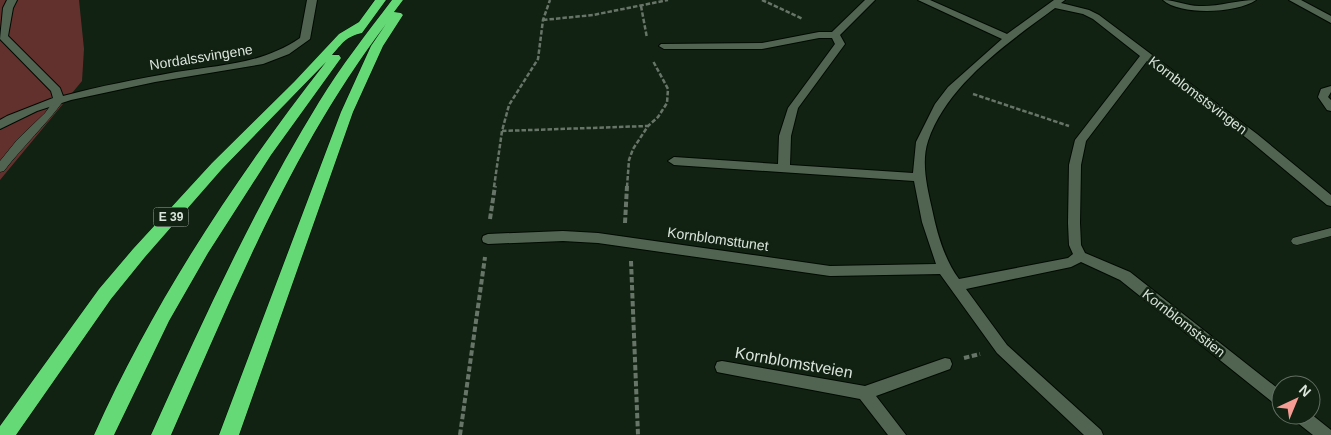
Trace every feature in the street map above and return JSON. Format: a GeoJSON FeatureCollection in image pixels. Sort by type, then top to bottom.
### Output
{"type":"FeatureCollection","features":[{"type":"Feature","properties":{"kind":"highway","name":"E 39"},"geometry":{"type":"LineString","coordinates":[[104,435],[163,317],[254,168],[282,126],[381,0]]}},
{"type":"Feature","properties":{"kind":"highway"},"geometry":{"type":"LineString","coordinates":[[161,435],[250,243],[302,144],[364,45],[399,0]]}},
{"type":"Feature","properties":{"kind":"highway"},"geometry":{"type":"LineString","coordinates":[[229,435],[347,112],[377,46],[400,12],[399,0]]}},
{"type":"Feature","properties":{"kind":"highway","name":"E 39"},"geometry":{"type":"LineString","coordinates":[[5,435],[106,294],[139,253],[217,166],[298,85],[343,36],[363,24]]}},
{"type":"Feature","properties":{"kind":"street"},"geometry":{"type":"LineString","coordinates":[[12,0],[8,8],[3,37],[56,90],[59,100]]}},
{"type":"Feature","properties":{"kind":"street","name":"Nordalssvingene"},"geometry":{"type":"LineString","coordinates":[[0,125],[24,112],[59,100],[161,77],[259,62],[275,57],[305,39],[312,0]]}},
{"type":"Feature","properties":{"kind":"street"},"geometry":{"type":"LineString","coordinates":[[664,46],[762,46],[819,35],[835,35],[870,0]]}},
{"type":"Feature","properties":{"kind":"street"},"geometry":{"type":"LineString","coordinates":[[923,0],[1008,38]]}},
{"type":"Feature","properties":{"kind":"street"},"geometry":{"type":"LineString","coordinates":[[1168,0],[1178,6],[1199,10],[1208,10],[1251,0]]}},
{"type":"Feature","properties":{"kind":"street"},"geometry":{"type":"LineString","coordinates":[[1294,0],[1330,19]]}},
{"type":"Feature","properties":{"kind":"street","name":"Kornblomstsvingen"},"geometry":{"type":"LineString","coordinates":[[1095,435],[1002,349],[944,269],[928,222],[919,177],[922,142],[940,104],[952,89],[1025,24],[1035,20],[1058,2],[1092,14],[1253,137],[1331,202]]}},
{"type":"Feature","properties":{"kind":"street"},"geometry":{"type":"LineString","coordinates":[[784,167],[786,136],[793,108],[840,44],[835,35]]}},
{"type":"Feature","properties":{"kind":"street"},"geometry":{"type":"LineString","coordinates":[[957,285],[1071,262],[1080,256],[1075,245],[1074,183],[1078,148],[1085,134],[1145,56]]}},
{"type":"Feature","properties":{"kind":"street"},"geometry":{"type":"LineString","coordinates":[[1331,89],[1325,91],[1323,97],[1331,108]]}},
{"type":"Feature","properties":{"kind":"street"},"geometry":{"type":"LineString","coordinates":[[674,161],[919,177]]}},
{"type":"Feature","properties":{"kind":"street","name":"Kornblomsttunet"},"geometry":{"type":"LineString","coordinates":[[488,239],[563,236],[630,242],[830,271],[944,269]]}},
{"type":"Feature","properties":{"kind":"street","name":"Kornblomststien"},"geometry":{"type":"LineString","coordinates":[[1080,256],[1124,276],[1271,392]]}},
{"type":"Feature","properties":{"kind":"street","name":"Kornblomstveien"},"geometry":{"type":"LineString","coordinates":[[722,367],[864,393],[945,364]]}},
{"type":"Feature","properties":{"kind":"street"},"geometry":{"type":"LineString","coordinates":[[864,393],[898,435]]}},
{"type":"Feature","properties":{"kind":"street"},"geometry":{"type":"LineString","coordinates":[[1313,425],[1326,435]]}},
{"type":"Feature","properties":{"kind":"lane"},"geometry":{"type":"LineString","coordinates":[[0,168],[21,142],[48,115],[59,100]]}},
{"type":"Feature","properties":{"kind":"lane"},"geometry":{"type":"LineString","coordinates":[[1297,241],[1331,232]]}},
{"type":"Feature","properties":{"kind":"path"},"geometry":{"type":"LineString","coordinates":[[460,435],[488,239],[493,183],[502,132],[510,105],[538,59],[543,20],[550,0]]}},
{"type":"Feature","properties":{"kind":"path"},"geometry":{"type":"LineString","coordinates":[[648,0],[650,4]]}},
{"type":"Feature","properties":{"kind":"path"},"geometry":{"type":"LineString","coordinates":[[543,20],[572,18],[668,0]]}},
{"type":"Feature","properties":{"kind":"path"},"geometry":{"type":"LineString","coordinates":[[762,0],[835,35]]}},
{"type":"Feature","properties":{"kind":"path"},"geometry":{"type":"LineString","coordinates":[[641,6],[648,44]]}},
{"type":"Feature","properties":{"kind":"path"},"geometry":{"type":"LineString","coordinates":[[638,435],[630,242],[625,224],[630,160],[633,149],[648,126],[658,117],[667,103],[668,89],[652,59]]}},
{"type":"Feature","properties":{"kind":"path"},"geometry":{"type":"LineString","coordinates":[[966,92],[1085,134]]}},
{"type":"Feature","properties":{"kind":"path"},"geometry":{"type":"LineString","coordinates":[[502,132],[648,126]]}},
{"type":"Feature","properties":{"kind":"path"},"geometry":{"type":"LineString","coordinates":[[945,364],[1002,349]]}},
{"type":"Feature","properties":{"kind":"shaded area"},"geometry":{"type":"Polygon","coordinates":[[[0,0],[79,0],[84,49],[82,81],[0,180],[0,0]]]}}]}
